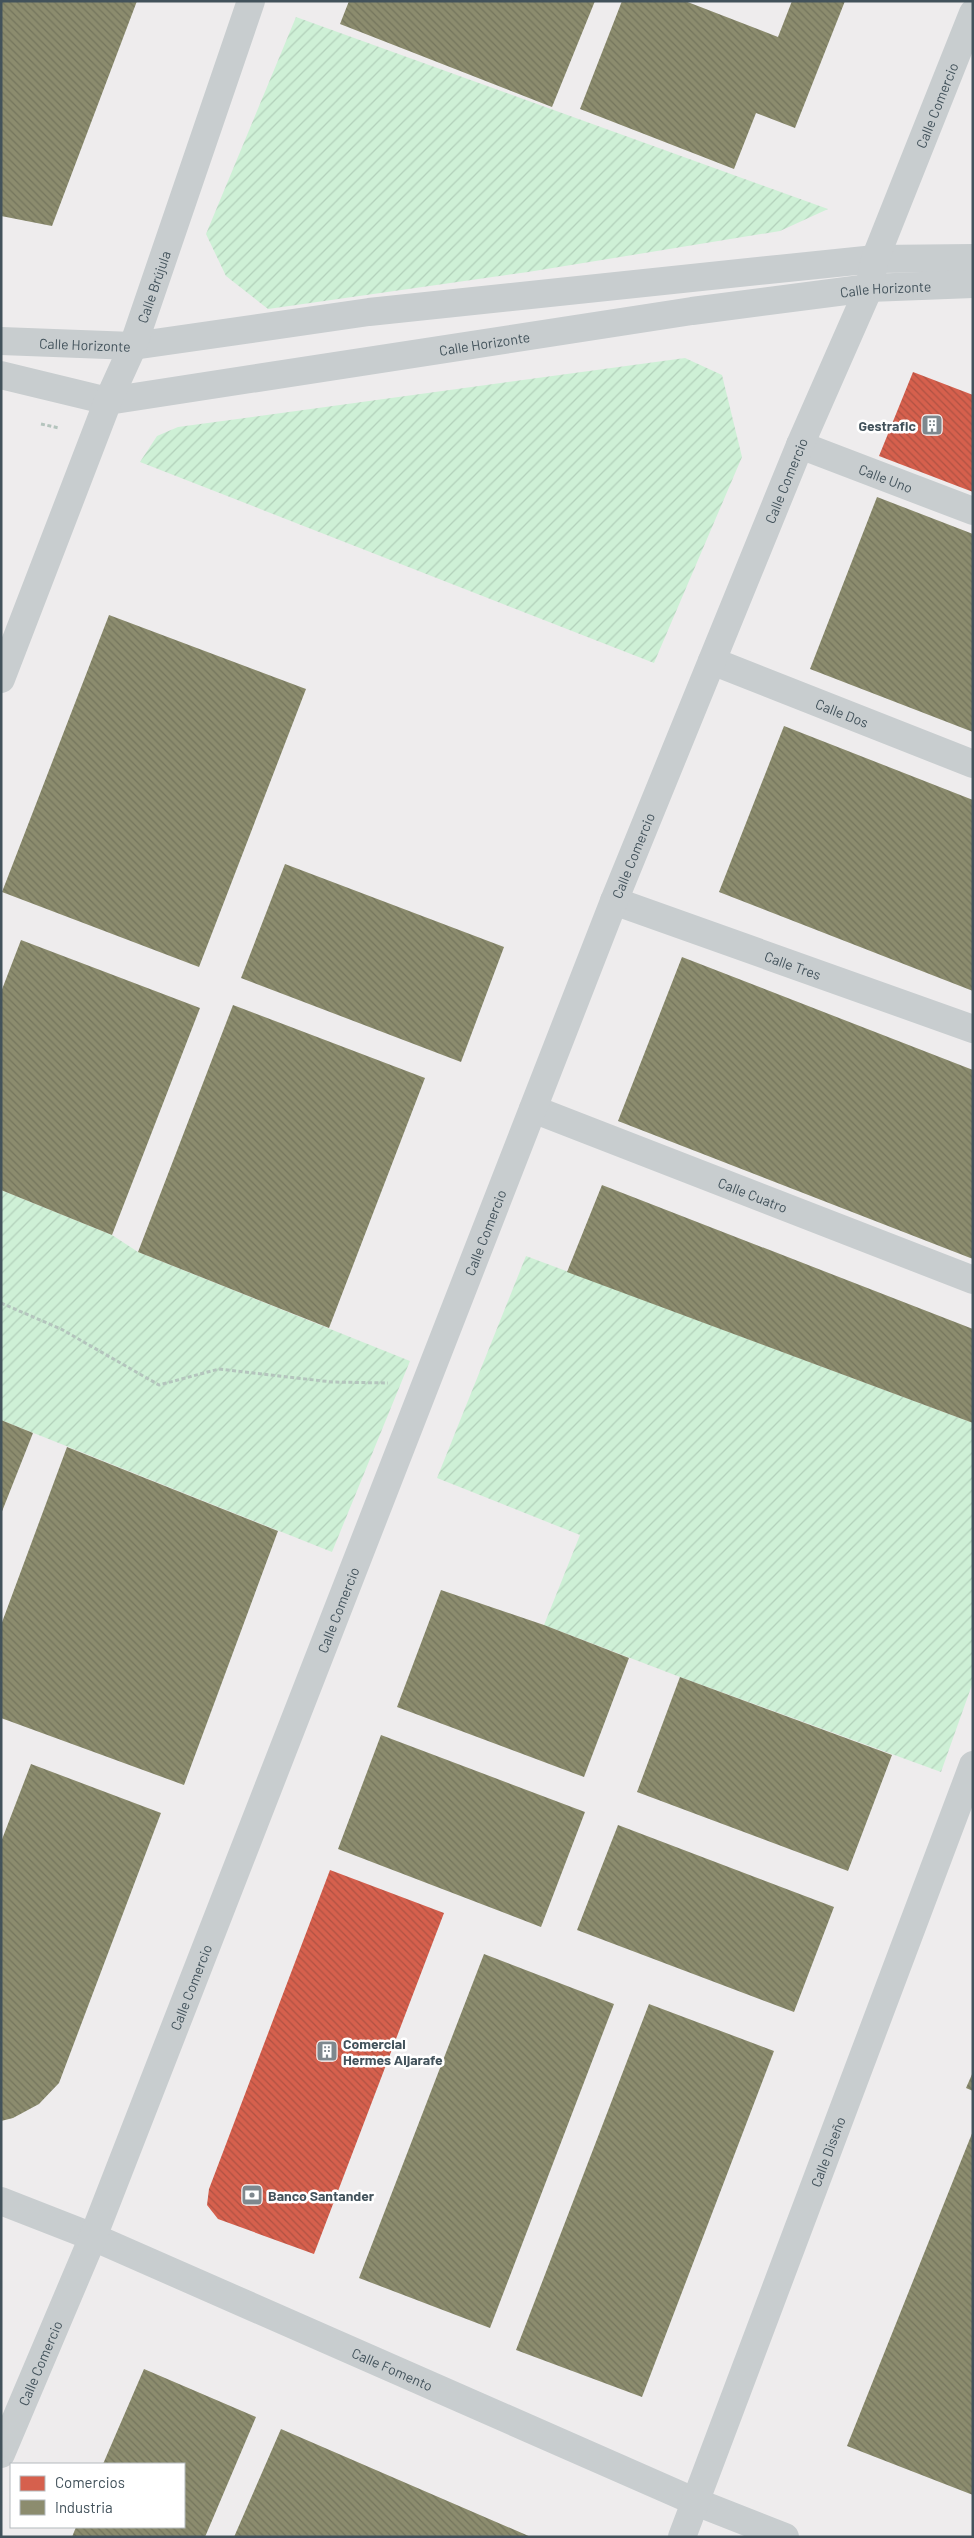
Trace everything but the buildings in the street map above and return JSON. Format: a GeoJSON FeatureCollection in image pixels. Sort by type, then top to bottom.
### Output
{"type":"FeatureCollection","features":[{"type":"Feature","properties":{"kind":"street","name":"Calle Brújula"},"geometry":{"type":"LineString","coordinates":[[1,679],[108,402],[133,346],[251,1]]}},
{"type":"Feature","properties":{"kind":"street","name":"Calle Comercio"},"geometry":{"type":"LineString","coordinates":[[1,2454],[93,2237],[614,901],[800,445],[869,288],[875,259],[973,13]]}},
{"type":"Feature","properties":{"kind":"street","name":"Calle Horizonte"},"geometry":{"type":"LineString","coordinates":[[1,341],[133,346],[370,312],[875,259],[973,258]]}},
{"type":"Feature","properties":{"kind":"street","name":"Calle Horizonte"},"geometry":{"type":"LineString","coordinates":[[1,376],[108,402],[692,311],[869,288],[973,284]]}},
{"type":"Feature","properties":{"kind":"street","name":"Calle Uno"},"geometry":{"type":"LineString","coordinates":[[800,445],[973,511]]}},
{"type":"Feature","properties":{"kind":"street","name":"Calle Dos"},"geometry":{"type":"LineString","coordinates":[[712,661],[973,764]]}},
{"type":"Feature","properties":{"kind":"street","name":"Calle Tres"},"geometry":{"type":"LineString","coordinates":[[614,901],[973,1029]]}},
{"type":"Feature","properties":{"kind":"street","name":"Calle Cuatro"},"geometry":{"type":"LineString","coordinates":[[533,1109],[973,1280]]}},
{"type":"Feature","properties":{"kind":"street","name":"Calle Diseño"},"geometry":{"type":"LineString","coordinates":[[682,2537],[973,1765]]}},
{"type":"Feature","properties":{"kind":"street","name":"Calle Fomento"},"geometry":{"type":"LineString","coordinates":[[1,2201],[93,2237],[696,2502],[784,2537]]}},
{"type":"Feature","properties":{"kind":"path"},"geometry":{"type":"LineString","coordinates":[[1,1303],[61,1329],[159,1385],[219,1369],[332,1382],[426,1384]]}},
{"type":"Feature","properties":{"kind":"green space"},"geometry":{"type":"Polygon","coordinates":[[[296,17],[828,209],[780,231],[528,272],[268,309],[226,276],[206,234],[296,17]]]}},
{"type":"Feature","properties":{"kind":"green space"},"geometry":{"type":"Polygon","coordinates":[[[685,358],[722,375],[742,457],[654,663],[140,462],[157,436],[178,427],[685,358]]]}},
{"type":"Feature","properties":{"kind":"green space"},"geometry":{"type":"Polygon","coordinates":[[[1,1190],[112,1235],[138,1252],[410,1361],[332,1552],[1,1420],[1,1190]]]}},
{"type":"Feature","properties":{"kind":"green space"},"geometry":{"type":"Polygon","coordinates":[[[526,1256],[973,1423],[973,1682],[941,1772],[680,1677],[544,1625],[580,1535],[437,1478],[526,1256]]]}},
{"type":"Feature","properties":{"kind":"place","name":"Gestrafic"},"geometry":{"type":"Point","coordinates":[932,425]}},
{"type":"Feature","properties":{"kind":"place","name":"Comercial Hermes Aljarafe"},"geometry":{"type":"Point","coordinates":[327,2051]}},
{"type":"Feature","properties":{"kind":"place","name":"Banco Santander"},"geometry":{"type":"Point","coordinates":[252,2195]}}]}
